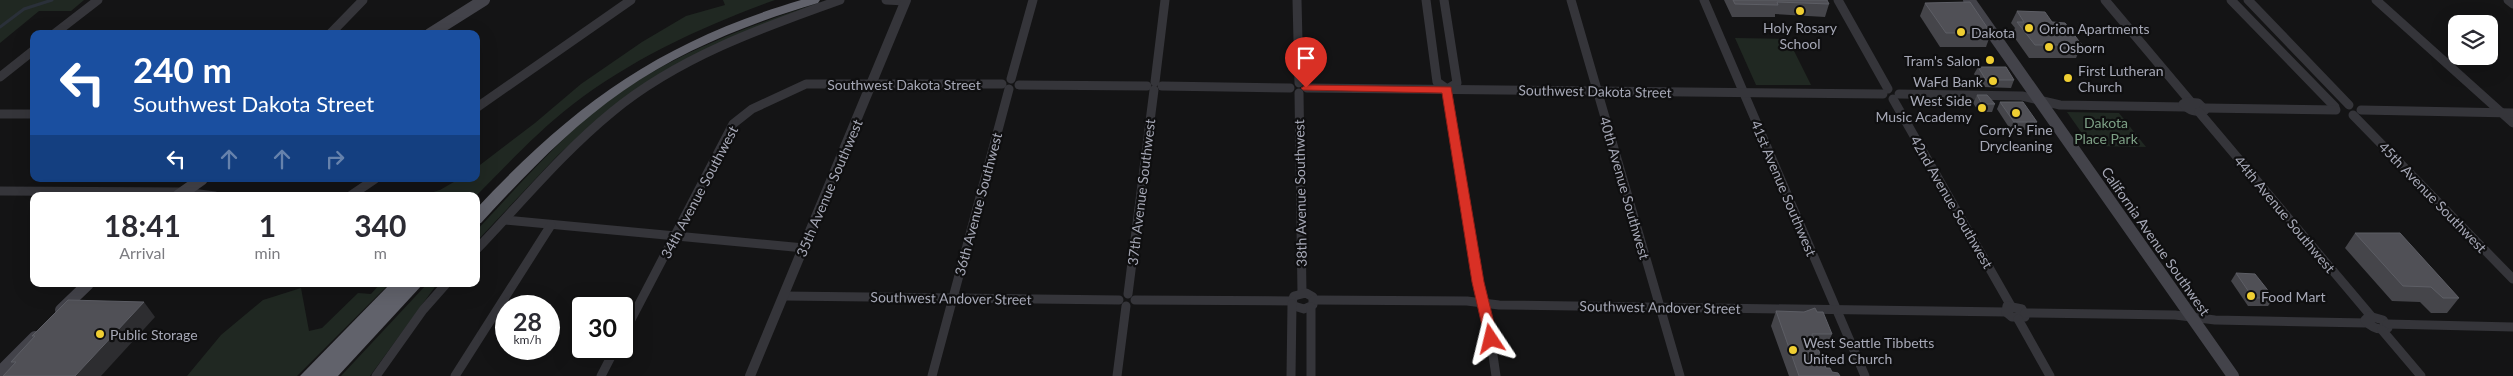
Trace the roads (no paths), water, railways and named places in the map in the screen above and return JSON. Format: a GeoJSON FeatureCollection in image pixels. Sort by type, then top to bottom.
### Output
{"type":"FeatureCollection","features":[{"type":"Feature","properties":{"kind":"highway"},"geometry":{"type":"LineString","coordinates":[[480,200],[544,136],[613,82],[690,38],[792,0]]}},
{"type":"Feature","properties":{"kind":"highway"},"geometry":{"type":"LineString","coordinates":[[480,215],[552,141],[593,106],[627,83],[697,43],[753,20],[814,0]]}},
{"type":"Feature","properties":{"kind":"highway"},"geometry":{"type":"LineString","coordinates":[[309,376],[396,287]]}},
{"type":"Feature","properties":{"kind":"highway"},"geometry":{"type":"LineString","coordinates":[[327,376],[412,287]]}},
{"type":"Feature","properties":{"kind":"main road"},"geometry":{"type":"LineString","coordinates":[[436,30],[484,0]]}},
{"type":"Feature","properties":{"kind":"main road","name":"California Avenue Southwest"},"geometry":{"type":"LineString","coordinates":[[1969,0],[2233,376]]}},
{"type":"Feature","properties":{"kind":"main road"},"geometry":{"type":"LineString","coordinates":[[183,192],[198,182]]}},
{"type":"Feature","properties":{"kind":"main road"},"geometry":{"type":"LineString","coordinates":[[0,372],[85,287]]}},
{"type":"Feature","properties":{"kind":"street"},"geometry":{"type":"LineString","coordinates":[[59,30],[98,0]]}},
{"type":"Feature","properties":{"kind":"street"},"geometry":{"type":"LineString","coordinates":[[334,30],[363,0]]}},
{"type":"Feature","properties":{"kind":"street"},"geometry":{"type":"LineString","coordinates":[[480,105],[631,0]]}},
{"type":"Feature","properties":{"kind":"street"},"geometry":{"type":"LineString","coordinates":[[480,246],[587,133],[614,110],[707,52],[741,37],[840,0]]}},
{"type":"Feature","properties":{"kind":"street"},"geometry":{"type":"LineString","coordinates":[[886,0],[906,1]]}},
{"type":"Feature","properties":{"kind":"street"},"geometry":{"type":"LineString","coordinates":[[1005,87],[1011,79],[1032,0]]}},
{"type":"Feature","properties":{"kind":"street","name":"37th Avenue Southwest"},"geometry":{"type":"LineString","coordinates":[[1117,376],[1165,0]]}},
{"type":"Feature","properties":{"kind":"street","name":"38th Avenue Southwest"},"geometry":{"type":"LineString","coordinates":[[1297,0],[1301,88],[1302,293]]}},
{"type":"Feature","properties":{"kind":"street"},"geometry":{"type":"LineString","coordinates":[[1426,0],[1437,82],[1447,90],[1478,282],[1488,321],[1496,376]]}},
{"type":"Feature","properties":{"kind":"street"},"geometry":{"type":"LineString","coordinates":[[1444,0],[1457,83],[1447,90]]}},
{"type":"Feature","properties":{"kind":"street","name":"40th Avenue Southwest"},"geometry":{"type":"LineString","coordinates":[[1571,0],[1680,376]]}},
{"type":"Feature","properties":{"kind":"street","name":"41st Avenue Southwest"},"geometry":{"type":"LineString","coordinates":[[1704,0],[1865,376]]}},
{"type":"Feature","properties":{"kind":"street"},"geometry":{"type":"LineString","coordinates":[[1838,0],[1885,92],[1896,97],[2022,96],[2060,104],[2187,104],[2201,110],[2336,108],[2357,112],[2513,113]]}},
{"type":"Feature","properties":{"kind":"street"},"geometry":{"type":"LineString","coordinates":[[2105,0],[2187,104]]}},
{"type":"Feature","properties":{"kind":"street"},"geometry":{"type":"LineString","coordinates":[[2231,0],[2336,108]]}},
{"type":"Feature","properties":{"kind":"street"},"geometry":{"type":"LineString","coordinates":[[2248,0],[2357,112]]}},
{"type":"Feature","properties":{"kind":"street"},"geometry":{"type":"LineString","coordinates":[[2376,0],[2500,113],[2513,122]]}},
{"type":"Feature","properties":{"kind":"street"},"geometry":{"type":"LineString","coordinates":[[2508,0],[2513,4]]}},
{"type":"Feature","properties":{"kind":"street","name":"35th Avenue Southwest"},"geometry":{"type":"LineString","coordinates":[[750,376],[906,1]]}},
{"type":"Feature","properties":{"kind":"street"},"geometry":{"type":"LineString","coordinates":[[0,77],[30,53]]}},
{"type":"Feature","properties":{"kind":"street"},"geometry":{"type":"LineString","coordinates":[[1011,79],[1017,81],[1019,85]]}},
{"type":"Feature","properties":{"kind":"street","name":"Southwest Dakota Street"},"geometry":{"type":"LineString","coordinates":[[806,84],[873,83],[1005,87]]}},
{"type":"Feature","properties":{"kind":"street","name":"34th Avenue Southwest"},"geometry":{"type":"LineString","coordinates":[[635,312],[733,124],[752,108],[806,84]]}},
{"type":"Feature","properties":{"kind":"street"},"geometry":{"type":"LineString","coordinates":[[1005,87],[1019,85],[1290,88],[1292,84],[1301,88]]}},
{"type":"Feature","properties":{"kind":"street","name":"36th Avenue Southwest"},"geometry":{"type":"LineString","coordinates":[[932,376],[1005,87]]}},
{"type":"Feature","properties":{"kind":"street","name":"Southwest Dakota Street"},"geometry":{"type":"LineString","coordinates":[[1301,88],[1743,93],[1885,92]]}},
{"type":"Feature","properties":{"kind":"street","name":"42nd Avenue Southwest"},"geometry":{"type":"LineString","coordinates":[[1896,97],[2008,309]]}},
{"type":"Feature","properties":{"kind":"street"},"geometry":{"type":"LineString","coordinates":[[2336,108],[2349,105]]}},
{"type":"Feature","properties":{"kind":"street","name":"44th Avenue Southwest"},"geometry":{"type":"LineString","coordinates":[[2201,110],[2369,320]]}},
{"type":"Feature","properties":{"kind":"street","name":"45th Avenue Southwest"},"geometry":{"type":"LineString","coordinates":[[2357,112],[2513,279]]}},
{"type":"Feature","properties":{"kind":"street"},"geometry":{"type":"LineString","coordinates":[[0,114],[30,114]]}},
{"type":"Feature","properties":{"kind":"street"},"geometry":{"type":"LineString","coordinates":[[356,192],[371,182]]}},
{"type":"Feature","properties":{"kind":"street"},"geometry":{"type":"LineString","coordinates":[[0,191],[60,192]]}},
{"type":"Feature","properties":{"kind":"street"},"geometry":{"type":"LineString","coordinates":[[505,220],[804,248]]}},
{"type":"Feature","properties":{"kind":"street"},"geometry":{"type":"LineString","coordinates":[[455,376],[551,225]]}},
{"type":"Feature","properties":{"kind":"street"},"geometry":{"type":"LineString","coordinates":[[376,376],[423,310],[443,287]]}},
{"type":"Feature","properties":{"kind":"street"},"geometry":{"type":"LineString","coordinates":[[1291,376],[1292,302],[1294,296],[1302,293],[1311,295],[1313,303],[1311,376]]}},
{"type":"Feature","properties":{"kind":"street","name":"Southwest Andover Street"},"geometry":{"type":"LineString","coordinates":[[784,296],[1292,302]]}},
{"type":"Feature","properties":{"kind":"street"},"geometry":{"type":"LineString","coordinates":[[1292,302],[1302,309],[1313,303]]}},
{"type":"Feature","properties":{"kind":"street","name":"Southwest Andover Street"},"geometry":{"type":"LineString","coordinates":[[1313,303],[1483,303],[1836,310],[2008,309]]}},
{"type":"Feature","properties":{"kind":"street"},"geometry":{"type":"LineString","coordinates":[[2008,309],[2019,308],[2050,376]]}},
{"type":"Feature","properties":{"kind":"street"},"geometry":{"type":"LineString","coordinates":[[2021,316],[2191,317],[2215,320],[2369,320],[2385,327],[2513,327]]}},
{"type":"Feature","properties":{"kind":"street"},"geometry":{"type":"LineString","coordinates":[[2385,327],[2421,376]]}},
{"type":"Feature","properties":{"kind":"street"},"geometry":{"type":"LineString","coordinates":[[600,376],[609,360]]}},
{"type":"Feature","properties":{"kind":"waterway"},"geometry":{"type":"LineString","coordinates":[[0,27],[24,9],[52,0]]}},
{"type":"Feature","properties":{"kind":"place","name":"Holy Rosary School"},"geometry":{"type":"Point","coordinates":[1800,11]}},
{"type":"Feature","properties":{"kind":"place","name":"Orion Apartments"},"geometry":{"type":"Point","coordinates":[2029,28]}},
{"type":"Feature","properties":{"kind":"place","name":"Dakota"},"geometry":{"type":"Point","coordinates":[1961,32]}},
{"type":"Feature","properties":{"kind":"place","name":"Osborn"},"geometry":{"type":"Point","coordinates":[2049,47]}},
{"type":"Feature","properties":{"kind":"place","name":"Tram's Salon"},"geometry":{"type":"Point","coordinates":[1990,60]}},
{"type":"Feature","properties":{"kind":"place","name":"First Lutheran Church"},"geometry":{"type":"Point","coordinates":[2068,78]}},
{"type":"Feature","properties":{"kind":"place","name":"WaFd Bank"},"geometry":{"type":"Point","coordinates":[1993,81]}},
{"type":"Feature","properties":{"kind":"place","name":"West Side Music Academy"},"geometry":{"type":"Point","coordinates":[1982,108]}},
{"type":"Feature","properties":{"kind":"place","name":"Corry's Fine Drycleaning"},"geometry":{"type":"Point","coordinates":[2016,113]}},
{"type":"Feature","properties":{"kind":"place","name":"Food Mart"},"geometry":{"type":"Point","coordinates":[2251,296]}},
{"type":"Feature","properties":{"kind":"place","name":"Public Storage"},"geometry":{"type":"Point","coordinates":[100,334]}},
{"type":"Feature","properties":{"kind":"place","name":"West Seattle Tibbetts United Church"},"geometry":{"type":"Point","coordinates":[1793,350]}},
{"type":"Feature","properties":{"kind":"park label","name":"Dakota Place Park"},"geometry":{"type":"Point","coordinates":[2106,130]}}]}
